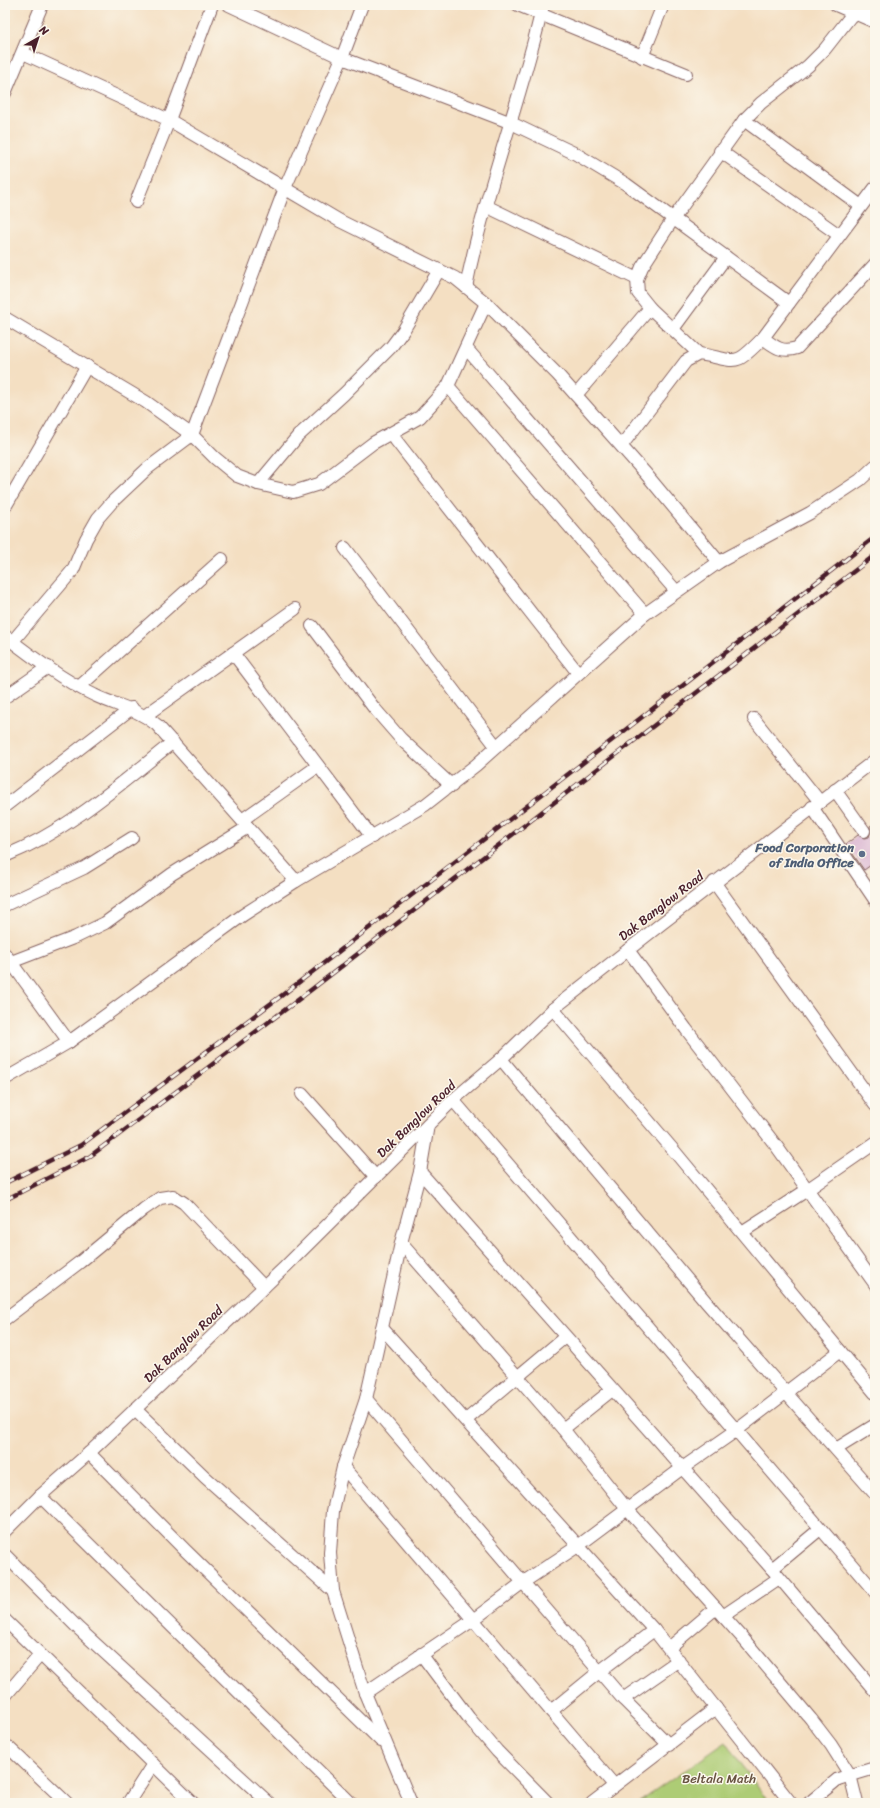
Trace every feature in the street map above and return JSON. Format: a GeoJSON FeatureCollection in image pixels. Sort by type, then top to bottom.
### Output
{"type":"FeatureCollection","features":[{"type":"Feature","properties":{"kind":"main road"},"geometry":{"type":"LineString","coordinates":[[861,9],[875,8]]}},
{"type":"Feature","properties":{"kind":"street"},"geometry":{"type":"LineString","coordinates":[[5,93],[42,5]]}},
{"type":"Feature","properties":{"kind":"street"},"geometry":{"type":"LineString","coordinates":[[136,202],[169,120],[212,5]]}},
{"type":"Feature","properties":{"kind":"street"},"geometry":{"type":"LineString","coordinates":[[229,5],[342,58],[509,122],[576,154],[626,184],[789,303]]}},
{"type":"Feature","properties":{"kind":"street"},"geometry":{"type":"LineString","coordinates":[[296,881],[173,742],[146,715],[132,708],[106,700],[79,687],[9,639],[73,570],[86,539],[98,518],[112,502],[148,468],[192,435],[285,188],[342,58],[362,5]]}},
{"type":"Feature","properties":{"kind":"street"},"geometry":{"type":"LineString","coordinates":[[518,5],[542,10],[642,57],[686,74]]}},
{"type":"Feature","properties":{"kind":"street"},"geometry":{"type":"LineString","coordinates":[[642,57],[663,5]]}},
{"type":"Feature","properties":{"kind":"street"},"geometry":{"type":"LineString","coordinates":[[836,5],[861,9],[875,22]]}},
{"type":"Feature","properties":{"kind":"street"},"geometry":{"type":"LineString","coordinates":[[861,9],[826,49],[808,66],[761,103],[744,120],[720,151],[642,267],[637,280],[638,293],[650,308],[699,354],[735,361],[746,356],[763,338],[875,188]]}},
{"type":"Feature","properties":{"kind":"street"},"geometry":{"type":"LineString","coordinates":[[466,287],[509,122],[532,50],[542,10]]}},
{"type":"Feature","properties":{"kind":"street"},"geometry":{"type":"LineString","coordinates":[[23,53],[169,120],[340,221],[455,278],[486,303],[576,394],[622,445],[719,562]]}},
{"type":"Feature","properties":{"kind":"street"},"geometry":{"type":"LineString","coordinates":[[744,120],[862,206]]}},
{"type":"Feature","properties":{"kind":"street"},"geometry":{"type":"LineString","coordinates":[[720,151],[839,236]]}},
{"type":"Feature","properties":{"kind":"street"},"geometry":{"type":"LineString","coordinates":[[486,206],[637,280]]}},
{"type":"Feature","properties":{"kind":"street"},"geometry":{"type":"LineString","coordinates":[[673,329],[726,257]]}},
{"type":"Feature","properties":{"kind":"street"},"geometry":{"type":"LineString","coordinates":[[763,338],[775,347],[787,351],[797,348],[875,264]]}},
{"type":"Feature","properties":{"kind":"street"},"geometry":{"type":"LineString","coordinates":[[258,484],[298,436],[344,394],[391,347],[403,331],[439,270]]}},
{"type":"Feature","properties":{"kind":"street"},"geometry":{"type":"LineString","coordinates":[[5,318],[146,402],[192,435],[215,458],[237,476],[258,484],[293,492],[319,484],[373,443],[420,417],[448,386],[486,303]]}},
{"type":"Feature","properties":{"kind":"street"},"geometry":{"type":"LineString","coordinates":[[576,394],[650,308]]}},
{"type":"Feature","properties":{"kind":"street"},"geometry":{"type":"LineString","coordinates":[[466,348],[676,591]]}},
{"type":"Feature","properties":{"kind":"street"},"geometry":{"type":"LineString","coordinates":[[622,445],[686,361],[699,354]]}},
{"type":"Feature","properties":{"kind":"street"},"geometry":{"type":"LineString","coordinates":[[5,507],[87,366]]}},
{"type":"Feature","properties":{"kind":"street"},"geometry":{"type":"LineString","coordinates":[[448,386],[645,614]]}},
{"type":"Feature","properties":{"kind":"street"},"geometry":{"type":"LineString","coordinates":[[390,434],[578,673]]}},
{"type":"Feature","properties":{"kind":"street"},"geometry":{"type":"LineString","coordinates":[[5,1079],[69,1042],[243,915],[296,881],[425,805],[452,786],[645,614],[719,562],[810,513],[860,480],[875,466]]}},
{"type":"Feature","properties":{"kind":"street"},"geometry":{"type":"LineString","coordinates":[[345,548],[496,746]]}},
{"type":"Feature","properties":{"kind":"street"},"geometry":{"type":"LineString","coordinates":[[79,687],[222,559]]}},
{"type":"Feature","properties":{"kind":"street"},"geometry":{"type":"LineString","coordinates":[[146,715],[295,609]]}},
{"type":"Feature","properties":{"kind":"street"},"geometry":{"type":"LineString","coordinates":[[312,626],[379,714],[412,749],[452,786]]}},
{"type":"Feature","properties":{"kind":"street"},"geometry":{"type":"LineString","coordinates":[[233,653],[372,837]]}},
{"type":"Feature","properties":{"kind":"street"},"geometry":{"type":"LineString","coordinates":[[5,697],[48,667]]}},
{"type":"Feature","properties":{"kind":"street"},"geometry":{"type":"LineString","coordinates":[[5,806],[132,708]]}},
{"type":"Feature","properties":{"kind":"street"},"geometry":{"type":"LineString","coordinates":[[754,719],[816,805],[875,900]]}},
{"type":"Feature","properties":{"kind":"street"},"geometry":{"type":"LineString","coordinates":[[5,856],[37,842],[85,813],[173,742]]}},
{"type":"Feature","properties":{"kind":"street","name":"Dak Banglow Road"},"geometry":{"type":"LineString","coordinates":[[5,1531],[40,1496],[89,1453],[264,1287],[453,1100],[501,1059],[553,1009],[714,882],[875,760]]}},
{"type":"Feature","properties":{"kind":"street"},"geometry":{"type":"LineString","coordinates":[[69,1042],[8,958],[76,938],[105,923],[166,877],[245,824],[318,766]]}},
{"type":"Feature","properties":{"kind":"street"},"geometry":{"type":"LineString","coordinates":[[835,790],[864,831]]}},
{"type":"Feature","properties":{"kind":"street"},"geometry":{"type":"LineString","coordinates":[[5,905],[84,868],[132,838]]}},
{"type":"Feature","properties":{"kind":"street"},"geometry":{"type":"LineString","coordinates":[[714,882],[875,1105]]}},
{"type":"Feature","properties":{"kind":"street"},"geometry":{"type":"LineString","coordinates":[[628,950],[686,1029],[777,1147],[875,1284]]}},
{"type":"Feature","properties":{"kind":"street"},"geometry":{"type":"LineString","coordinates":[[553,1009],[742,1232],[875,1393]]}},
{"type":"Feature","properties":{"kind":"street"},"geometry":{"type":"LineString","coordinates":[[501,1059],[707,1303],[875,1494]]}},
{"type":"Feature","properties":{"kind":"street"},"geometry":{"type":"LineString","coordinates":[[302,1094],[376,1177]]}},
{"type":"Feature","properties":{"kind":"street"},"geometry":{"type":"LineString","coordinates":[[453,1100],[875,1592]]}},
{"type":"Feature","properties":{"kind":"street"},"geometry":{"type":"LineString","coordinates":[[411,1803],[385,1744],[365,1693],[333,1591],[330,1553],[333,1511],[343,1467],[366,1399],[401,1243],[420,1172],[428,1125]]}},
{"type":"Feature","properties":{"kind":"street"},"geometry":{"type":"LineString","coordinates":[[742,1232],[807,1190],[875,1143]]}},
{"type":"Feature","properties":{"kind":"street"},"geometry":{"type":"LineString","coordinates":[[420,1172],[775,1574],[875,1691]]}},
{"type":"Feature","properties":{"kind":"street"},"geometry":{"type":"LineString","coordinates":[[5,1319],[80,1262],[144,1208],[160,1198],[173,1196],[184,1203],[264,1287]]}},
{"type":"Feature","properties":{"kind":"street"},"geometry":{"type":"LineString","coordinates":[[401,1243],[518,1376],[563,1429],[627,1509],[719,1612],[811,1719],[831,1745],[850,1775],[857,1803]]}},
{"type":"Feature","properties":{"kind":"street"},"geometry":{"type":"LineString","coordinates":[[382,1328],[654,1630],[791,1803]]}},
{"type":"Feature","properties":{"kind":"street"},"geometry":{"type":"LineString","coordinates":[[466,1420],[565,1337]]}},
{"type":"Feature","properties":{"kind":"street"},"geometry":{"type":"LineString","coordinates":[[365,1693],[473,1620],[522,1583],[578,1546],[681,1469],[737,1430],[840,1351]]}},
{"type":"Feature","properties":{"kind":"street"},"geometry":{"type":"LineString","coordinates":[[563,1429],[612,1390]]}},
{"type":"Feature","properties":{"kind":"street"},"geometry":{"type":"LineString","coordinates":[[366,1399],[522,1583],[624,1699],[669,1745]]}},
{"type":"Feature","properties":{"kind":"street"},"geometry":{"type":"LineString","coordinates":[[135,1409],[205,1477],[333,1591]]}},
{"type":"Feature","properties":{"kind":"street"},"geometry":{"type":"LineString","coordinates":[[836,1449],[875,1425]]}},
{"type":"Feature","properties":{"kind":"street"},"geometry":{"type":"LineString","coordinates":[[89,1453],[185,1550],[385,1744]]}},
{"type":"Feature","properties":{"kind":"street"},"geometry":{"type":"LineString","coordinates":[[343,1467],[614,1785]]}},
{"type":"Feature","properties":{"kind":"street"},"geometry":{"type":"LineString","coordinates":[[40,1496],[351,1803]]}},
{"type":"Feature","properties":{"kind":"street"},"geometry":{"type":"LineString","coordinates":[[669,1648],[775,1574],[820,1529]]}},
{"type":"Feature","properties":{"kind":"street"},"geometry":{"type":"LineString","coordinates":[[5,1555],[79,1629],[269,1803]]}},
{"type":"Feature","properties":{"kind":"street"},"geometry":{"type":"LineString","coordinates":[[5,1620],[193,1803]]}},
{"type":"Feature","properties":{"kind":"street"},"geometry":{"type":"LineString","coordinates":[[551,1711],[654,1630]]}},
{"type":"Feature","properties":{"kind":"street"},"geometry":{"type":"LineString","coordinates":[[422,1654],[468,1718],[492,1746],[548,1803]]}},
{"type":"Feature","properties":{"kind":"street"},"geometry":{"type":"LineString","coordinates":[[5,1696],[40,1655]]}},
{"type":"Feature","properties":{"kind":"street"},"geometry":{"type":"LineString","coordinates":[[624,1699],[679,1660]]}},
{"type":"Feature","properties":{"kind":"street"},"geometry":{"type":"LineString","coordinates":[[592,1803],[716,1708]]}},
{"type":"Feature","properties":{"kind":"street"},"geometry":{"type":"LineString","coordinates":[[5,1744],[66,1803]]}},
{"type":"Feature","properties":{"kind":"street"},"geometry":{"type":"LineString","coordinates":[[128,1803],[153,1764]]}},
{"type":"Feature","properties":{"kind":"street"},"geometry":{"type":"LineString","coordinates":[[809,1803],[838,1779],[875,1768]]}},
{"type":"Feature","properties":{"kind":"green space","name":"Beltala Math"},"geometry":{"type":"Polygon","coordinates":[[[726,1742],[769,1803],[638,1803],[726,1742]]]}},
{"type":"Feature","properties":{"kind":"building","name":"Food Corporation of India Office"},"geometry":{"type":"Polygon","coordinates":[[[875,823],[875,862],[864,870],[846,844],[858,835],[864,838],[869,837],[871,831],[870,826],[875,823]]]}},
{"type":"Feature","properties":{"kind":"railway"},"geometry":{"type":"LineString","coordinates":[[5,1183],[81,1145],[285,993],[875,537]]}},
{"type":"Feature","properties":{"kind":"railway"},"geometry":{"type":"LineString","coordinates":[[5,1200],[89,1157],[294,1003],[875,555]]}},
{"type":"Feature","properties":{"kind":"place","name":"Food Corporation of India Office"},"geometry":{"type":"Point","coordinates":[862,854]}}]}
